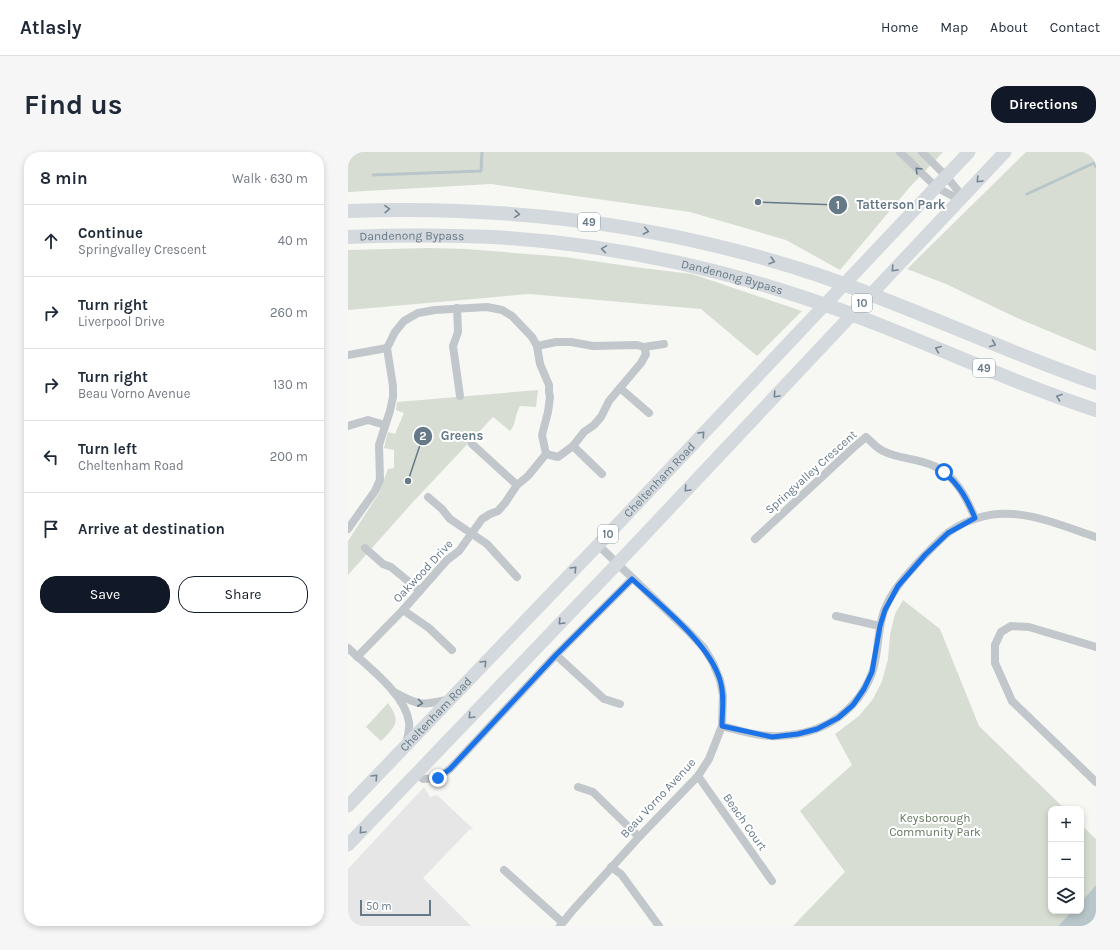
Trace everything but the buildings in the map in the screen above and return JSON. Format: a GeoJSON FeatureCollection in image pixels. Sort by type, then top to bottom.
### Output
{"type":"FeatureCollection","features":[{"type":"Feature","properties":{"kind":"highway","name":"49"},"geometry":{"type":"LineString","coordinates":[[348,210],[418,209],[490,212],[596,222],[715,246],[824,277],[1096,384]]}},
{"type":"Feature","properties":{"kind":"highway","name":"Dandenong Bypass"},"geometry":{"type":"LineString","coordinates":[[348,237],[405,235],[493,237],[543,241],[599,248],[714,272],[805,298],[874,323],[1027,385],[1096,410]]}},
{"type":"Feature","properties":{"kind":"main road","name":"Cheltenham Road"},"geometry":{"type":"LineString","coordinates":[[348,806],[598,545],[969,152]]}},
{"type":"Feature","properties":{"kind":"main road","name":"10"},"geometry":{"type":"LineString","coordinates":[[348,845],[617,564],[1005,152]]}},
{"type":"Feature","properties":{"kind":"street"},"geometry":{"type":"LineString","coordinates":[[900,152],[936,187],[961,198]]}},
{"type":"Feature","properties":{"kind":"street"},"geometry":{"type":"LineString","coordinates":[[922,152],[946,176],[961,198]]}},
{"type":"Feature","properties":{"kind":"street"},"geometry":{"type":"LineString","coordinates":[[348,529],[378,486],[380,475],[380,445],[393,398],[393,386],[387,348],[395,332],[404,321],[418,313],[457,308],[487,307],[502,310],[512,316],[532,337],[537,346],[540,364],[548,385],[550,397],[542,435],[546,454],[558,457],[573,446],[584,432],[601,417],[609,401],[641,363],[646,354],[644,348]]}},
{"type":"Feature","properties":{"kind":"street"},"geometry":{"type":"LineString","coordinates":[[457,308],[458,332],[453,346],[460,396]]}},
{"type":"Feature","properties":{"kind":"street"},"geometry":{"type":"LineString","coordinates":[[537,346],[556,342],[571,342],[593,346],[637,345],[644,348],[664,344]]}},
{"type":"Feature","properties":{"kind":"street"},"geometry":{"type":"LineString","coordinates":[[348,355],[387,348]]}},
{"type":"Feature","properties":{"kind":"street"},"geometry":{"type":"LineString","coordinates":[[620,388],[649,413]]}},
{"type":"Feature","properties":{"kind":"street"},"geometry":{"type":"LineString","coordinates":[[348,426],[368,420],[385,425]]}},
{"type":"Feature","properties":{"kind":"street","name":"Springvalley Crescent"},"geometry":{"type":"LineString","coordinates":[[755,539],[866,437],[884,452],[933,465],[944,472],[959,487],[975,518]]}},
{"type":"Feature","properties":{"kind":"street"},"geometry":{"type":"LineString","coordinates":[[472,444],[517,485]]}},
{"type":"Feature","properties":{"kind":"street"},"geometry":{"type":"LineString","coordinates":[[573,446],[602,474]]}},
{"type":"Feature","properties":{"kind":"street","name":"Oakwood Drive"},"geometry":{"type":"LineString","coordinates":[[357,657],[403,610],[448,560],[459,551],[482,520],[490,514],[498,511],[505,504],[517,485],[528,476],[546,454]]}},
{"type":"Feature","properties":{"kind":"street"},"geometry":{"type":"LineString","coordinates":[[428,497],[442,509],[450,519],[487,544],[518,577]]}},
{"type":"Feature","properties":{"kind":"street"},"geometry":{"type":"LineString","coordinates":[[722,726],[772,737],[798,734],[817,729],[838,718],[853,705],[864,689],[872,672],[880,626],[885,610],[907,574],[948,533],[975,518],[1001,513],[1016,514],[1044,520],[1096,537]]}},
{"type":"Feature","properties":{"kind":"street","name":"Beau Vorno Avenue"},"geometry":{"type":"LineString","coordinates":[[561,924],[639,837],[698,776],[709,759],[722,726],[723,695],[720,680],[713,663],[704,648],[598,545]]}},
{"type":"Feature","properties":{"kind":"street"},"geometry":{"type":"LineString","coordinates":[[365,548],[383,564],[391,567],[420,591]]}},
{"type":"Feature","properties":{"kind":"street"},"geometry":{"type":"LineString","coordinates":[[416,774],[424,779],[436,779],[450,769],[556,655],[632,579]]}},
{"type":"Feature","properties":{"kind":"street"},"geometry":{"type":"LineString","coordinates":[[403,610],[429,628],[452,650]]}},
{"type":"Feature","properties":{"kind":"street"},"geometry":{"type":"LineString","coordinates":[[836,616],[880,626]]}},
{"type":"Feature","properties":{"kind":"street"},"geometry":{"type":"LineString","coordinates":[[1096,648],[1029,627],[1011,626],[1001,632],[995,645],[995,663],[1012,701],[1096,782]]}},
{"type":"Feature","properties":{"kind":"street"},"geometry":{"type":"LineString","coordinates":[[348,648],[392,690],[402,705],[409,722],[410,730],[405,746]]}},
{"type":"Feature","properties":{"kind":"street"},"geometry":{"type":"LineString","coordinates":[[556,655],[604,699],[620,704]]}},
{"type":"Feature","properties":{"kind":"street"},"geometry":{"type":"LineString","coordinates":[[392,690],[417,703],[430,703],[450,699]]}},
{"type":"Feature","properties":{"kind":"street","name":"Beach Court"},"geometry":{"type":"LineString","coordinates":[[698,776],[772,881]]}},
{"type":"Feature","properties":{"kind":"street"},"geometry":{"type":"LineString","coordinates":[[578,787],[593,792],[639,837]]}},
{"type":"Feature","properties":{"kind":"street"},"geometry":{"type":"LineString","coordinates":[[612,867],[621,874],[659,926]]}},
{"type":"Feature","properties":{"kind":"street"},"geometry":{"type":"LineString","coordinates":[[504,870],[561,924]]}},
{"type":"Feature","properties":{"kind":"shaded area"},"geometry":{"type":"Polygon","coordinates":[[[424,787],[430,797],[437,795],[473,829],[470,829],[423,878],[471,926],[348,926],[348,869],[424,787]]]}},
{"type":"Feature","properties":{"kind":"shaded area"},"geometry":{"type":"Polygon","coordinates":[[[1096,885],[1096,917],[1088,926],[1058,926],[1069,914],[1084,914],[1084,899],[1096,885]]]}},
{"type":"Feature","properties":{"kind":"green space"},"geometry":{"type":"Polygon","coordinates":[[[348,152],[943,152],[909,188],[840,270],[786,240],[690,212],[491,184],[348,192],[348,152]]]}},
{"type":"Feature","properties":{"kind":"green space"},"geometry":{"type":"Polygon","coordinates":[[[1026,152],[1096,152],[1096,351],[1015,317],[946,284],[907,269],[1026,152]]]}},
{"type":"Feature","properties":{"kind":"green space"},"geometry":{"type":"Polygon","coordinates":[[[430,248],[466,249],[565,257],[692,274],[802,311],[757,356],[701,309],[529,294],[348,310],[348,250],[430,248]]]}},
{"type":"Feature","properties":{"kind":"green space"},"geometry":{"type":"Polygon","coordinates":[[[538,390],[536,407],[520,406],[510,431],[493,417],[412,503],[348,575],[348,541],[379,493],[388,469],[394,468],[394,450],[384,448],[388,432],[395,434],[404,413],[396,410],[397,402],[538,390]]]}},
{"type":"Feature","properties":{"kind":"green space","name":"Keysborough Community Park"},"geometry":{"type":"Polygon","coordinates":[[[903,600],[940,629],[979,726],[1062,806],[1048,806],[1048,914],[1069,914],[1058,926],[793,926],[845,872],[800,811],[852,765],[835,734],[859,716],[873,699],[882,681],[888,659],[890,635],[895,614],[903,600]]]}},
{"type":"Feature","properties":{"kind":"green space"},"geometry":{"type":"Polygon","coordinates":[[[388,703],[395,715],[396,720],[393,728],[381,741],[366,727],[388,703]]]}},
{"type":"Feature","properties":{"kind":"green space"},"geometry":{"type":"Polygon","coordinates":[[[1084,828],[1096,839],[1096,885],[1084,899],[1084,828]]]}},
{"type":"Feature","properties":{"kind":"waterway"},"geometry":{"type":"LineString","coordinates":[[373,175],[481,171],[482,152]]}},
{"type":"Feature","properties":{"kind":"waterway"},"geometry":{"type":"LineString","coordinates":[[1027,194],[1094,163],[1096,167]]}},
{"type":"Feature","properties":{"kind":"place","name":"Tatterson Park"},"geometry":{"type":"Point","coordinates":[758,202]}},
{"type":"Feature","properties":{"kind":"place","name":"Greens"},"geometry":{"type":"Point","coordinates":[408,481]}},
{"type":"Feature","properties":{"kind":"route"},"geometry":{"type":"LineString","coordinates":[[438,778],[450,769],[556,655],[632,579],[688,631],[704,648],[713,663],[720,680],[723,695],[722,726],[772,737],[798,734],[817,729],[838,718],[853,705],[864,689],[872,672],[880,626],[885,610],[898,586],[907,574],[948,533],[975,518],[959,487],[944,472]]}}]}
